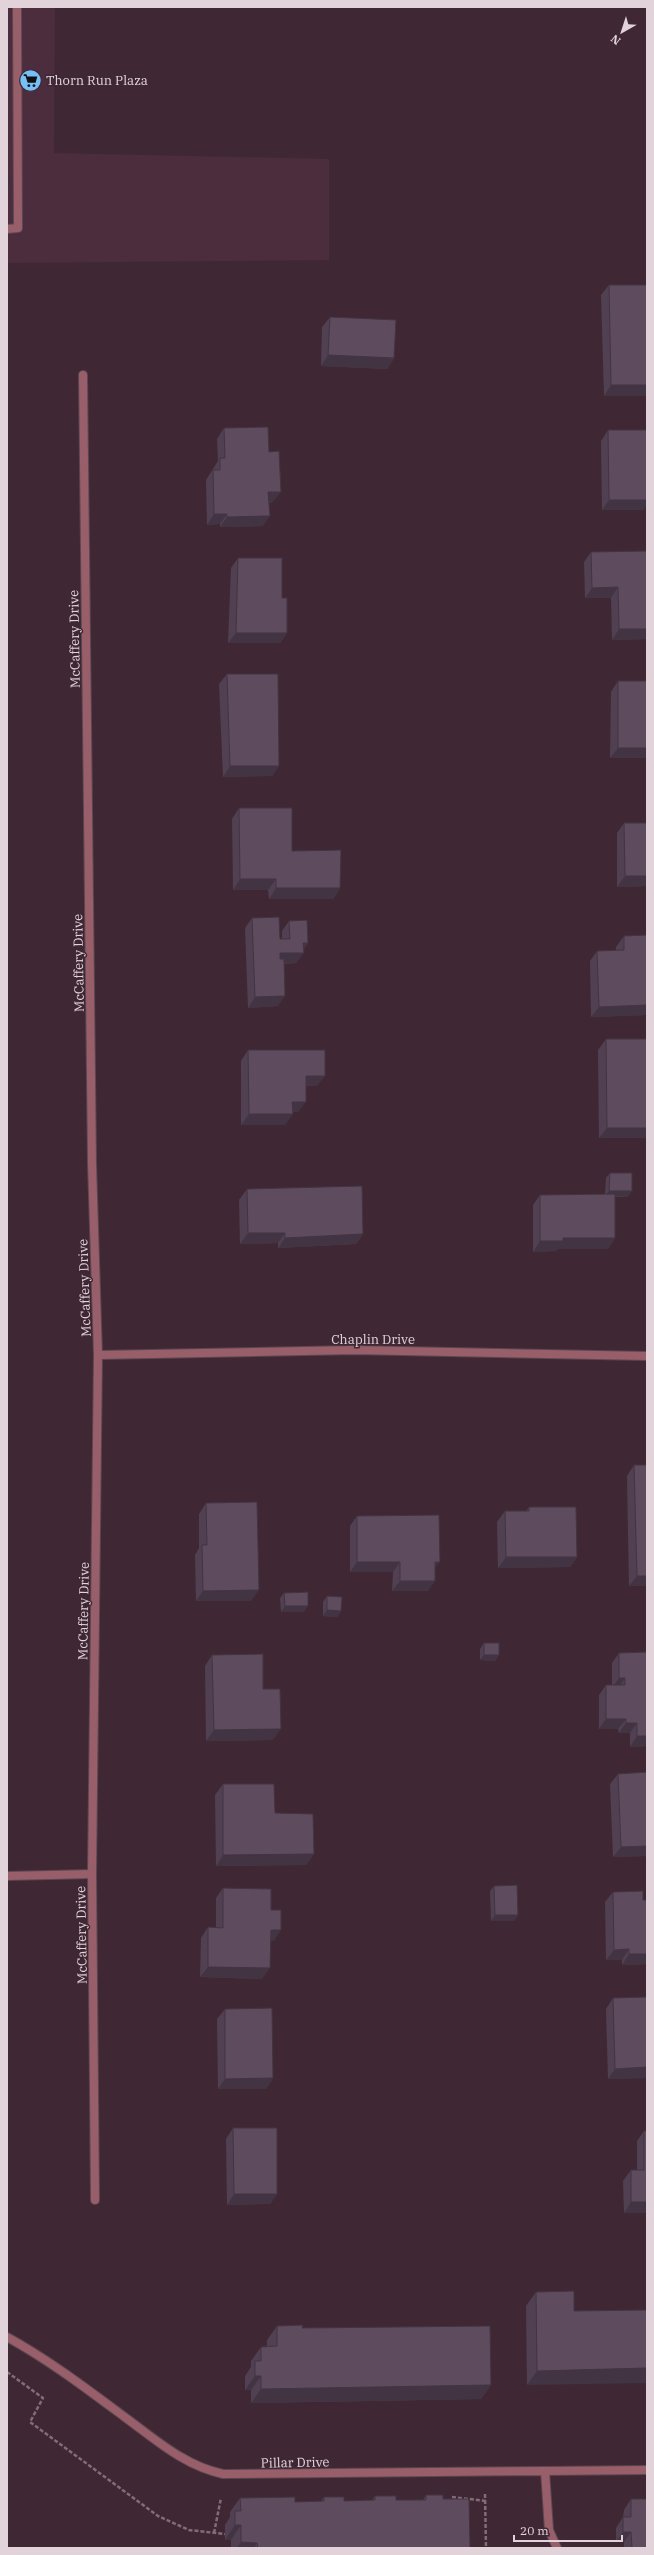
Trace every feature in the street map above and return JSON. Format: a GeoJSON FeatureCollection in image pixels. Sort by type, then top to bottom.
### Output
{"type":"FeatureCollection","features":[{"type":"Feature","properties":{"kind":"street"},"geometry":{"type":"LineString","coordinates":[[7,229],[18,228],[17,7]]}},
{"type":"Feature","properties":{"kind":"street","name":"McCaffery Drive"},"geometry":{"type":"LineString","coordinates":[[83,375],[92,1164],[98,1355],[92,1874],[95,2200]]}},
{"type":"Feature","properties":{"kind":"street","name":"Chaplin Drive"},"geometry":{"type":"LineString","coordinates":[[98,1355],[355,1350],[647,1356]]}},
{"type":"Feature","properties":{"kind":"street"},"geometry":{"type":"LineString","coordinates":[[7,1876],[92,1874]]}},
{"type":"Feature","properties":{"kind":"street","name":"Pillar Drive"},"geometry":{"type":"LineString","coordinates":[[7,2337],[36,2353],[186,2461],[203,2470],[223,2474],[647,2470]]}},
{"type":"Feature","properties":{"kind":"street"},"geometry":{"type":"LineString","coordinates":[[545,2471],[549,2530],[558,2548]]}},
{"type":"Feature","properties":{"kind":"path"},"geometry":{"type":"LineString","coordinates":[[7,2372],[43,2398],[30,2422],[158,2516],[189,2530],[225,2534]]}},
{"type":"Feature","properties":{"kind":"path"},"geometry":{"type":"LineString","coordinates":[[485,2472],[486,2548]]}},
{"type":"Feature","properties":{"kind":"path"},"geometry":{"type":"LineString","coordinates":[[444,2497],[486,2501]]}},
{"type":"Feature","properties":{"kind":"path"},"geometry":{"type":"LineString","coordinates":[[214,2533],[219,2498],[226,2498]]}},
{"type":"Feature","properties":{"kind":"shaded area","name":"Thorn Run Plaza"},"geometry":{"type":"Polygon","coordinates":[[[7,7],[55,7],[54,153],[329,159],[329,260],[7,263],[7,7]]]}},
{"type":"Feature","properties":{"kind":"building"},"geometry":{"type":"Polygon","coordinates":[[[609,285],[647,285],[647,385],[611,385],[609,285]]]}},
{"type":"Feature","properties":{"kind":"building"},"geometry":{"type":"Polygon","coordinates":[[[330,317],[396,320],[394,358],[328,355],[330,317]]]}},
{"type":"Feature","properties":{"kind":"building"},"geometry":{"type":"Polygon","coordinates":[[[268,427],[269,452],[279,451],[281,492],[268,492],[270,516],[227,517],[227,514],[214,514],[213,470],[220,470],[220,458],[225,458],[224,428],[268,427]]]}},
{"type":"Feature","properties":{"kind":"building"},"geometry":{"type":"Polygon","coordinates":[[[608,430],[647,430],[647,500],[609,500],[608,430]]]}},
{"type":"Feature","properties":{"kind":"building"},"geometry":{"type":"Polygon","coordinates":[[[647,551],[647,629],[619,629],[618,587],[592,588],[591,552],[647,551]]]}},
{"type":"Feature","properties":{"kind":"building"},"geometry":{"type":"Polygon","coordinates":[[[238,558],[282,558],[282,598],[287,598],[287,633],[236,633],[238,558]]]}},
{"type":"Feature","properties":{"kind":"building"},"geometry":{"type":"Polygon","coordinates":[[[227,674],[278,674],[279,766],[230,766],[227,674]]]}},
{"type":"Feature","properties":{"kind":"building"},"geometry":{"type":"Polygon","coordinates":[[[618,681],[647,681],[647,748],[618,748],[618,681]]]}},
{"type":"Feature","properties":{"kind":"building"},"geometry":{"type":"Polygon","coordinates":[[[239,808],[292,808],[292,851],[341,850],[340,888],[276,888],[276,879],[240,879],[239,808]]]}},
{"type":"Feature","properties":{"kind":"building"},"geometry":{"type":"Polygon","coordinates":[[[624,823],[647,823],[647,876],[625,876],[624,823]]]}},
{"type":"Feature","properties":{"kind":"building"},"geometry":{"type":"Polygon","coordinates":[[[279,917],[280,939],[290,939],[289,921],[307,920],[308,943],[303,943],[304,953],[280,953],[280,959],[284,959],[285,996],[255,997],[252,918],[279,917]]]}},
{"type":"Feature","properties":{"kind":"building"},"geometry":{"type":"Polygon","coordinates":[[[647,935],[647,1005],[599,1007],[597,951],[624,950],[624,936],[647,935]]]}},
{"type":"Feature","properties":{"kind":"building"},"geometry":{"type":"Polygon","coordinates":[[[606,1039],[647,1039],[647,1128],[607,1128],[606,1039]]]}},
{"type":"Feature","properties":{"kind":"building"},"geometry":{"type":"Polygon","coordinates":[[[248,1050],[325,1050],[325,1076],[306,1076],[306,1102],[292,1102],[293,1114],[249,1114],[248,1050]]]}},
{"type":"Feature","properties":{"kind":"building"},"geometry":{"type":"Polygon","coordinates":[[[610,1173],[632,1173],[632,1191],[609,1191],[610,1173]]]}},
{"type":"Feature","properties":{"kind":"building"},"geometry":{"type":"Polygon","coordinates":[[[362,1186],[363,1234],[285,1238],[285,1233],[248,1233],[247,1189],[362,1186]]]}},
{"type":"Feature","properties":{"kind":"building"},"geometry":{"type":"Polygon","coordinates":[[[615,1194],[615,1238],[563,1238],[563,1241],[540,1241],[540,1195],[615,1194]]]}},
{"type":"Feature","properties":{"kind":"building"},"geometry":{"type":"Polygon","coordinates":[[[634,1465],[647,1465],[647,1576],[637,1576],[634,1465]]]}},
{"type":"Feature","properties":{"kind":"building"},"geometry":{"type":"Polygon","coordinates":[[[257,1502],[259,1590],[203,1591],[202,1545],[207,1545],[206,1503],[257,1502]]]}},
{"type":"Feature","properties":{"kind":"building"},"geometry":{"type":"Polygon","coordinates":[[[529,1507],[576,1507],[577,1557],[506,1557],[505,1511],[529,1511],[529,1507]]]}},
{"type":"Feature","properties":{"kind":"building"},"geometry":{"type":"Polygon","coordinates":[[[439,1515],[440,1562],[435,1562],[435,1581],[400,1581],[400,1562],[357,1562],[357,1516],[439,1515]]]}},
{"type":"Feature","properties":{"kind":"building"},"geometry":{"type":"Polygon","coordinates":[[[308,1592],[308,1606],[285,1606],[284,1593],[308,1592]]]}},
{"type":"Feature","properties":{"kind":"building"},"geometry":{"type":"Polygon","coordinates":[[[327,1596],[342,1597],[341,1611],[327,1610],[327,1596]]]}},
{"type":"Feature","properties":{"kind":"building"},"geometry":{"type":"Polygon","coordinates":[[[484,1643],[499,1643],[499,1655],[484,1655],[484,1643]]]}},
{"type":"Feature","properties":{"kind":"building"},"geometry":{"type":"Polygon","coordinates":[[[647,1652],[647,1736],[637,1736],[637,1723],[626,1723],[626,1719],[606,1719],[606,1685],[625,1685],[625,1678],[619,1678],[619,1653],[647,1652]]]}},
{"type":"Feature","properties":{"kind":"building"},"geometry":{"type":"Polygon","coordinates":[[[263,1654],[263,1689],[280,1689],[281,1729],[214,1730],[212,1655],[263,1654]]]}},
{"type":"Feature","properties":{"kind":"building"},"geometry":{"type":"Polygon","coordinates":[[[647,1772],[647,1846],[621,1847],[618,1774],[647,1772]]]}},
{"type":"Feature","properties":{"kind":"building"},"geometry":{"type":"Polygon","coordinates":[[[223,1784],[274,1784],[275,1813],[313,1814],[314,1854],[223,1855],[223,1784]]]}},
{"type":"Feature","properties":{"kind":"building"},"geometry":{"type":"Polygon","coordinates":[[[517,1885],[518,1915],[495,1915],[494,1886],[517,1885]]]}},
{"type":"Feature","properties":{"kind":"building"},"geometry":{"type":"Polygon","coordinates":[[[223,1888],[271,1889],[271,1910],[281,1910],[281,1930],[271,1930],[270,1968],[208,1967],[208,1927],[223,1928],[223,1888]]]}},
{"type":"Feature","properties":{"kind":"building"},"geometry":{"type":"Polygon","coordinates":[[[643,1891],[643,1900],[647,1900],[647,1954],[629,1954],[629,1949],[614,1950],[613,1892],[643,1891]]]}},
{"type":"Feature","properties":{"kind":"building"},"geometry":{"type":"Polygon","coordinates":[[[647,1997],[647,2067],[615,2069],[613,1998],[647,1997]]]}},
{"type":"Feature","properties":{"kind":"building"},"geometry":{"type":"Polygon","coordinates":[[[272,2008],[273,2078],[225,2079],[225,2009],[272,2008]]]}},
{"type":"Feature","properties":{"kind":"building"},"geometry":{"type":"Polygon","coordinates":[[[233,2128],[277,2128],[277,2194],[234,2194],[233,2128]]]}},
{"type":"Feature","properties":{"kind":"building"},"geometry":{"type":"Polygon","coordinates":[[[644,2131],[647,2131],[647,2202],[631,2202],[631,2170],[644,2170],[644,2131]]]}},
{"type":"Feature","properties":{"kind":"building"},"geometry":{"type":"Polygon","coordinates":[[[574,2291],[574,2311],[647,2310],[647,2368],[537,2371],[536,2292],[574,2291]]]}},
{"type":"Feature","properties":{"kind":"building"},"geometry":{"type":"Polygon","coordinates":[[[303,2325],[302,2328],[490,2326],[491,2385],[261,2389],[261,2376],[255,2376],[255,2361],[261,2361],[261,2347],[277,2346],[277,2326],[303,2325]]]}},
{"type":"Feature","properties":{"kind":"building"},"geometry":{"type":"Polygon","coordinates":[[[426,2495],[443,2495],[443,2499],[469,2499],[470,2548],[258,2548],[257,2543],[241,2542],[241,2525],[235,2525],[235,2511],[241,2511],[240,2498],[295,2497],[295,2502],[324,2501],[324,2497],[344,2497],[344,2501],[375,2500],[375,2496],[396,2496],[396,2500],[426,2500],[426,2495]]]}},
{"type":"Feature","properties":{"kind":"building"},"geometry":{"type":"Polygon","coordinates":[[[631,2499],[647,2499],[647,2548],[632,2548],[631,2532],[623,2532],[623,2517],[631,2517],[631,2499]]]}},
{"type":"Feature","properties":{"kind":"place","name":"Thorn Run Plaza"},"geometry":{"type":"Point","coordinates":[31,80]}}]}
